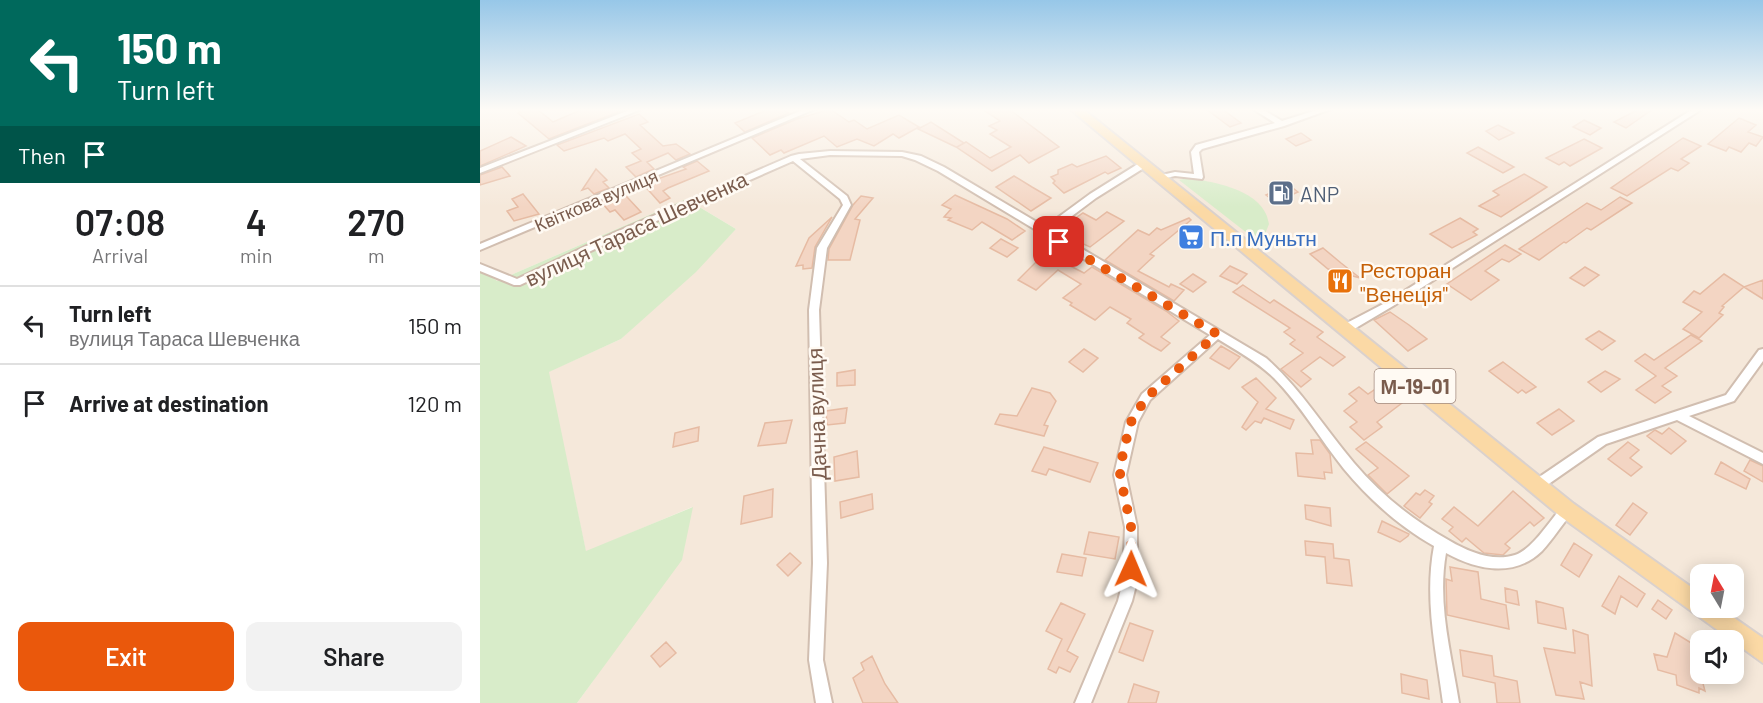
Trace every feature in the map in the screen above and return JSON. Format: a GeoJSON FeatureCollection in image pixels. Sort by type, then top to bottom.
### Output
{"type":"FeatureCollection","features":[{"type":"Feature","properties":{"kind":"main road","name":"М-19-01"},"geometry":{"type":"LineString","coordinates":[[1117,142],[1536,486],[1763,652]]}},
{"type":"Feature","properties":{"kind":"street"},"geometry":{"type":"LineString","coordinates":[[480,171],[554,142]]}},
{"type":"Feature","properties":{"kind":"street","name":"Квіткова вулиця"},"geometry":{"type":"LineString","coordinates":[[480,248],[733,142]]}},
{"type":"Feature","properties":{"kind":"street"},"geometry":{"type":"LineString","coordinates":[[1160,178],[1175,174],[1198,177],[1195,152],[1199,147],[1218,142]]}},
{"type":"Feature","properties":{"kind":"street"},"geometry":{"type":"LineString","coordinates":[[1345,329],[1390,304],[1647,142]]}},
{"type":"Feature","properties":{"kind":"street","name":"вулиця Тараса Шевченка"},"geometry":{"type":"LineString","coordinates":[[480,267],[517,283],[610,238],[794,158],[830,153],[912,156],[934,165],[1268,365],[1302,400],[1360,479],[1441,545],[1483,561],[1513,563],[1534,548],[1567,510]]}},
{"type":"Feature","properties":{"kind":"street","name":"Дачна вулиця"},"geometry":{"type":"LineString","coordinates":[[794,158],[846,200],[847,205],[822,248],[814,310],[820,563],[816,660],[825,703]]}},
{"type":"Feature","properties":{"kind":"street"},"geometry":{"type":"LineString","coordinates":[[1045,232],[1102,190],[1144,164]]}},
{"type":"Feature","properties":{"kind":"street"},"geometry":{"type":"LineString","coordinates":[[1083,703],[1125,602],[1130,580],[1131,527],[1120,475],[1131,422],[1146,398],[1217,334]]}},
{"type":"Feature","properties":{"kind":"street"},"geometry":{"type":"LineString","coordinates":[[1536,486],[1602,440],[1730,398],[1763,353]]}},
{"type":"Feature","properties":{"kind":"street"},"geometry":{"type":"LineString","coordinates":[[1748,376],[1763,374]]}},
{"type":"Feature","properties":{"kind":"street"},"geometry":{"type":"LineString","coordinates":[[1677,415],[1763,459]]}},
{"type":"Feature","properties":{"kind":"street"},"geometry":{"type":"LineString","coordinates":[[1441,545],[1435,575],[1436,593],[1451,703]]}},
{"type":"Feature","properties":{"kind":"shaded area"},"geometry":{"type":"Polygon","coordinates":[[[480,142],[1763,142],[1763,703],[577,703],[593,681],[692,507],[586,552],[548,372],[621,339],[736,229],[686,199],[497,281],[480,268],[480,142]]]}},
{"type":"Feature","properties":{"kind":"green space"},"geometry":{"type":"Polygon","coordinates":[[[1188,178],[1224,185],[1258,203],[1265,212],[1269,224],[1261,244],[1179,180],[1188,178]]]}},
{"type":"Feature","properties":{"kind":"green space"},"geometry":{"type":"Polygon","coordinates":[[[686,199],[736,229],[696,272],[621,339],[549,372],[586,551],[693,507],[682,560],[577,703],[480,703],[480,268],[497,281],[686,199]]]}},
{"type":"Feature","properties":{"kind":"building"},"geometry":{"type":"Polygon","coordinates":[[[500,142],[519,142],[526,146],[480,166],[480,151],[500,142]]]}},
{"type":"Feature","properties":{"kind":"building"},"geometry":{"type":"Polygon","coordinates":[[[565,142],[592,142],[564,151],[557,145],[565,142]]]}},
{"type":"Feature","properties":{"kind":"building"},"geometry":{"type":"Polygon","coordinates":[[[633,142],[658,142],[663,146],[676,144],[690,154],[676,160],[668,153],[647,162],[654,169],[636,177],[626,167],[641,161],[632,153],[641,149],[633,142]]]}},
{"type":"Feature","properties":{"kind":"building"},"geometry":{"type":"Polygon","coordinates":[[[756,142],[810,142],[784,153],[781,150],[770,155],[756,142]]]}},
{"type":"Feature","properties":{"kind":"building"},"geometry":{"type":"Polygon","coordinates":[[[831,142],[850,142],[837,147],[831,142]]]}},
{"type":"Feature","properties":{"kind":"building"},"geometry":{"type":"Polygon","coordinates":[[[864,142],[881,142],[874,146],[864,142]]]}},
{"type":"Feature","properties":{"kind":"building"},"geometry":{"type":"Polygon","coordinates":[[[945,142],[964,143],[957,147],[966,142],[990,158],[1011,147],[1003,142],[1052,142],[1059,147],[1029,163],[1020,155],[992,171],[945,142]]]}},
{"type":"Feature","properties":{"kind":"building"},"geometry":{"type":"Polygon","coordinates":[[[1290,142],[1306,142],[1296,146],[1290,142]]]}},
{"type":"Feature","properties":{"kind":"building"},"geometry":{"type":"Polygon","coordinates":[[[1578,142],[1590,142],[1602,148],[1570,166],[1564,162],[1559,165],[1546,158],[1578,142]]]}},
{"type":"Feature","properties":{"kind":"building"},"geometry":{"type":"Polygon","coordinates":[[[1678,142],[1692,142],[1701,146],[1681,159],[1689,163],[1678,171],[1671,168],[1627,196],[1611,188],[1678,142]]]}},
{"type":"Feature","properties":{"kind":"building"},"geometry":{"type":"Polygon","coordinates":[[[1711,142],[1759,142],[1756,146],[1749,143],[1741,152],[1729,147],[1726,151],[1708,144],[1711,142]]]}},
{"type":"Feature","properties":{"kind":"building"},"geometry":{"type":"Polygon","coordinates":[[[1478,147],[1514,167],[1503,173],[1467,153],[1478,147]]]}},
{"type":"Feature","properties":{"kind":"building"},"geometry":{"type":"Polygon","coordinates":[[[1106,156],[1121,168],[1108,174],[1105,172],[1064,193],[1053,183],[1055,181],[1051,177],[1058,174],[1058,170],[1072,164],[1077,167],[1106,156]]]}},
{"type":"Feature","properties":{"kind":"building"},"geometry":{"type":"Polygon","coordinates":[[[697,161],[709,171],[663,191],[670,198],[660,203],[643,184],[686,169],[683,167],[697,161]]]}},
{"type":"Feature","properties":{"kind":"building"},"geometry":{"type":"Polygon","coordinates":[[[502,167],[510,176],[480,185],[480,175],[502,167]]]}},
{"type":"Feature","properties":{"kind":"building"},"geometry":{"type":"Polygon","coordinates":[[[596,169],[607,180],[603,182],[609,188],[594,194],[588,188],[582,190],[596,169]]]}},
{"type":"Feature","properties":{"kind":"building"},"geometry":{"type":"Polygon","coordinates":[[[1524,174],[1547,187],[1501,217],[1479,206],[1499,195],[1493,191],[1524,174]]]}},
{"type":"Feature","properties":{"kind":"building"},"geometry":{"type":"Polygon","coordinates":[[[1014,176],[1051,198],[1031,211],[996,187],[1014,176]]]}},
{"type":"Feature","properties":{"kind":"building"},"geometry":{"type":"Polygon","coordinates":[[[1289,185],[1298,192],[1275,202],[1266,195],[1289,185]]]}},
{"type":"Feature","properties":{"kind":"building"},"geometry":{"type":"Polygon","coordinates":[[[523,194],[539,214],[514,221],[507,211],[518,207],[512,199],[523,194]]]}},
{"type":"Feature","properties":{"kind":"building"},"geometry":{"type":"Polygon","coordinates":[[[616,195],[619,199],[626,196],[641,212],[624,220],[615,210],[610,212],[601,202],[616,195]]]}},
{"type":"Feature","properties":{"kind":"building"},"geometry":{"type":"Polygon","coordinates":[[[955,195],[1007,219],[1025,231],[1012,240],[982,222],[972,230],[948,220],[951,218],[944,217],[951,209],[942,205],[955,195]]]}},
{"type":"Feature","properties":{"kind":"building"},"geometry":{"type":"Polygon","coordinates":[[[861,196],[873,198],[855,219],[860,220],[850,260],[828,260],[829,249],[853,205],[861,196]]]}},
{"type":"Feature","properties":{"kind":"building"},"geometry":{"type":"Polygon","coordinates":[[[1620,197],[1632,203],[1591,230],[1587,228],[1566,243],[1564,242],[1539,260],[1519,249],[1587,203],[1601,210],[1620,197]]]}},
{"type":"Feature","properties":{"kind":"building"},"geometry":{"type":"Polygon","coordinates":[[[1107,212],[1124,221],[1090,247],[1070,238],[1065,232],[1078,223],[1073,220],[1083,213],[1096,220],[1107,212]]]}},
{"type":"Feature","properties":{"kind":"building"},"geometry":{"type":"Polygon","coordinates":[[[832,217],[815,247],[812,268],[803,269],[803,265],[796,266],[809,238],[832,217]]]}},
{"type":"Feature","properties":{"kind":"building"},"geometry":{"type":"Polygon","coordinates":[[[1189,218],[1191,220],[1150,254],[1154,256],[1138,271],[1169,287],[1171,284],[1184,290],[1174,301],[1105,260],[1138,230],[1149,235],[1157,228],[1161,230],[1189,218]]]}},
{"type":"Feature","properties":{"kind":"building"},"geometry":{"type":"Polygon","coordinates":[[[1460,218],[1478,229],[1473,232],[1477,235],[1452,248],[1430,234],[1460,218]]]}},
{"type":"Feature","properties":{"kind":"building"},"geometry":{"type":"Polygon","coordinates":[[[1001,239],[1018,248],[1007,257],[990,248],[1001,239]]]}},
{"type":"Feature","properties":{"kind":"building"},"geometry":{"type":"Polygon","coordinates":[[[1505,245],[1521,254],[1509,262],[1502,259],[1485,271],[1499,280],[1471,300],[1447,284],[1505,245]]]}},
{"type":"Feature","properties":{"kind":"building"},"geometry":{"type":"Polygon","coordinates":[[[1323,248],[1360,278],[1328,269],[1310,254],[1323,248]]]}},
{"type":"Feature","properties":{"kind":"building"},"geometry":{"type":"Polygon","coordinates":[[[1053,257],[1084,273],[1092,267],[1166,311],[1179,321],[1161,337],[1170,343],[1161,351],[1152,346],[1139,338],[1144,334],[1127,323],[1131,319],[1110,307],[1095,320],[1070,305],[1072,303],[1063,298],[1081,284],[1058,270],[1036,290],[1018,280],[1040,258],[1048,261],[1053,257]]]}},
{"type":"Feature","properties":{"kind":"building"},"geometry":{"type":"Polygon","coordinates":[[[1230,266],[1247,274],[1237,284],[1220,276],[1230,266]]]}},
{"type":"Feature","properties":{"kind":"building"},"geometry":{"type":"Polygon","coordinates":[[[1585,267],[1599,275],[1584,286],[1570,278],[1585,267]]]}},
{"type":"Feature","properties":{"kind":"building"},"geometry":{"type":"Polygon","coordinates":[[[1193,274],[1206,282],[1193,292],[1180,284],[1193,274]]]}},
{"type":"Feature","properties":{"kind":"building"},"geometry":{"type":"Polygon","coordinates":[[[1724,274],[1744,287],[1722,306],[1724,307],[1719,313],[1723,315],[1699,338],[1683,329],[1702,312],[1683,302],[1694,291],[1700,294],[1724,274]]]}},
{"type":"Feature","properties":{"kind":"building"},"geometry":{"type":"Polygon","coordinates":[[[1763,280],[1763,299],[1744,287],[1763,280]]]}},
{"type":"Feature","properties":{"kind":"building"},"geometry":{"type":"Polygon","coordinates":[[[1243,285],[1270,303],[1274,300],[1323,332],[1317,337],[1345,357],[1333,366],[1320,357],[1301,371],[1311,379],[1301,387],[1281,369],[1303,353],[1290,344],[1295,340],[1284,332],[1290,328],[1233,292],[1243,285]]]}},
{"type":"Feature","properties":{"kind":"building"},"geometry":{"type":"Polygon","coordinates":[[[1390,312],[1427,339],[1408,351],[1374,320],[1390,312]]]}},
{"type":"Feature","properties":{"kind":"building"},"geometry":{"type":"Polygon","coordinates":[[[1599,331],[1615,341],[1602,350],[1586,339],[1599,331]]]}},
{"type":"Feature","properties":{"kind":"building"},"geometry":{"type":"Polygon","coordinates":[[[1691,335],[1702,341],[1665,368],[1677,376],[1662,386],[1671,392],[1655,403],[1636,390],[1656,376],[1635,361],[1645,354],[1654,360],[1691,335]]]}},
{"type":"Feature","properties":{"kind":"building"},"geometry":{"type":"Polygon","coordinates":[[[1221,346],[1240,357],[1229,369],[1210,358],[1221,346]]]}},
{"type":"Feature","properties":{"kind":"building"},"geometry":{"type":"Polygon","coordinates":[[[1084,349],[1098,358],[1083,372],[1069,362],[1084,349]]]}},
{"type":"Feature","properties":{"kind":"building"},"geometry":{"type":"Polygon","coordinates":[[[1503,362],[1536,387],[1526,393],[1522,390],[1518,393],[1489,371],[1503,362]]]}},
{"type":"Feature","properties":{"kind":"building"},"geometry":{"type":"Polygon","coordinates":[[[855,370],[855,385],[837,386],[837,373],[855,370]]]}},
{"type":"Feature","properties":{"kind":"building"},"geometry":{"type":"Polygon","coordinates":[[[1605,371],[1620,379],[1601,392],[1588,382],[1605,371]]]}},
{"type":"Feature","properties":{"kind":"building"},"geometry":{"type":"Polygon","coordinates":[[[1256,378],[1276,398],[1266,409],[1294,420],[1290,429],[1264,418],[1261,423],[1255,421],[1246,430],[1242,427],[1258,402],[1242,387],[1256,378]]]}},
{"type":"Feature","properties":{"kind":"building"},"geometry":{"type":"Polygon","coordinates":[[[1380,386],[1402,403],[1377,422],[1382,427],[1364,440],[1350,427],[1357,422],[1344,411],[1357,401],[1349,394],[1359,387],[1368,394],[1380,386]]]}},
{"type":"Feature","properties":{"kind":"building"},"geometry":{"type":"Polygon","coordinates":[[[1032,388],[1050,393],[1056,401],[1044,425],[1048,426],[1044,436],[995,424],[1000,414],[1017,416],[1032,388]]]}},
{"type":"Feature","properties":{"kind":"building"},"geometry":{"type":"Polygon","coordinates":[[[847,408],[845,423],[827,425],[826,411],[847,408]]]}},
{"type":"Feature","properties":{"kind":"building"},"geometry":{"type":"Polygon","coordinates":[[[1559,409],[1574,421],[1552,435],[1537,423],[1559,409]]]}},
{"type":"Feature","properties":{"kind":"building"},"geometry":{"type":"Polygon","coordinates":[[[792,420],[786,443],[758,446],[765,423],[792,420]]]}},
{"type":"Feature","properties":{"kind":"building"},"geometry":{"type":"Polygon","coordinates":[[[699,427],[698,441],[673,447],[675,433],[699,427]]]}},
{"type":"Feature","properties":{"kind":"building"},"geometry":{"type":"Polygon","coordinates":[[[1669,428],[1686,441],[1671,454],[1647,436],[1655,430],[1662,434],[1669,428]]]}},
{"type":"Feature","properties":{"kind":"building"},"geometry":{"type":"Polygon","coordinates":[[[1311,440],[1320,440],[1330,454],[1332,473],[1324,472],[1325,479],[1298,476],[1296,453],[1313,454],[1311,440]]]}},
{"type":"Feature","properties":{"kind":"building"},"geometry":{"type":"Polygon","coordinates":[[[1366,442],[1409,476],[1387,494],[1368,475],[1378,468],[1356,449],[1366,442]]]}},
{"type":"Feature","properties":{"kind":"building"},"geometry":{"type":"Polygon","coordinates":[[[1628,442],[1639,450],[1630,458],[1642,467],[1631,476],[1608,459],[1628,442]]]}},
{"type":"Feature","properties":{"kind":"building"},"geometry":{"type":"Polygon","coordinates":[[[1044,447],[1098,463],[1090,482],[1049,469],[1046,475],[1032,471],[1044,447]]]}},
{"type":"Feature","properties":{"kind":"building"},"geometry":{"type":"Polygon","coordinates":[[[857,451],[859,477],[835,481],[834,457],[857,451]]]}},
{"type":"Feature","properties":{"kind":"building"},"geometry":{"type":"Polygon","coordinates":[[[1750,460],[1763,466],[1763,482],[1744,471],[1750,460]]]}},
{"type":"Feature","properties":{"kind":"building"},"geometry":{"type":"Polygon","coordinates":[[[1721,462],[1750,479],[1746,489],[1715,474],[1721,462]]]}},
{"type":"Feature","properties":{"kind":"building"},"geometry":{"type":"Polygon","coordinates":[[[773,489],[772,517],[741,524],[744,496],[773,489]]]}},
{"type":"Feature","properties":{"kind":"building"},"geometry":{"type":"Polygon","coordinates":[[[1425,490],[1434,496],[1429,502],[1432,504],[1420,518],[1404,506],[1416,493],[1420,495],[1425,490]]]}},
{"type":"Feature","properties":{"kind":"building"},"geometry":{"type":"Polygon","coordinates":[[[1513,491],[1544,518],[1534,526],[1530,522],[1505,544],[1510,548],[1503,555],[1484,553],[1466,538],[1462,542],[1449,531],[1453,527],[1442,519],[1454,507],[1478,526],[1513,491]]]}},
{"type":"Feature","properties":{"kind":"building"},"geometry":{"type":"Polygon","coordinates":[[[872,494],[873,509],[841,518],[840,502],[872,494]]]}},
{"type":"Feature","properties":{"kind":"building"},"geometry":{"type":"Polygon","coordinates":[[[1633,503],[1647,513],[1630,535],[1616,525],[1633,503]]]}},
{"type":"Feature","properties":{"kind":"building"},"geometry":{"type":"Polygon","coordinates":[[[1305,505],[1330,508],[1331,526],[1306,519],[1305,505]]]}},
{"type":"Feature","properties":{"kind":"building"},"geometry":{"type":"Polygon","coordinates":[[[1382,521],[1409,534],[1408,536],[1400,542],[1378,532],[1382,521]]]}},
{"type":"Feature","properties":{"kind":"building"},"geometry":{"type":"Polygon","coordinates":[[[1089,532],[1119,537],[1115,559],[1084,554],[1089,532]]]}},
{"type":"Feature","properties":{"kind":"building"},"geometry":{"type":"Polygon","coordinates":[[[1305,541],[1333,544],[1334,558],[1349,560],[1352,586],[1327,583],[1325,557],[1306,555],[1305,541]]]}},
{"type":"Feature","properties":{"kind":"building"},"geometry":{"type":"Polygon","coordinates":[[[1574,543],[1592,555],[1579,577],[1561,565],[1574,543]]]}},
{"type":"Feature","properties":{"kind":"building"},"geometry":{"type":"Polygon","coordinates":[[[790,553],[801,563],[788,576],[777,565],[790,553]]]}},
{"type":"Feature","properties":{"kind":"building"},"geometry":{"type":"Polygon","coordinates":[[[1062,554],[1086,558],[1082,576],[1057,572],[1062,554]]]}},
{"type":"Feature","properties":{"kind":"building"},"geometry":{"type":"Polygon","coordinates":[[[1450,567],[1478,572],[1481,599],[1506,605],[1509,629],[1447,615],[1446,579],[1452,581],[1450,567]]]}},
{"type":"Feature","properties":{"kind":"building"},"geometry":{"type":"Polygon","coordinates":[[[1619,576],[1645,594],[1637,607],[1621,596],[1615,614],[1602,606],[1619,576]]]}},
{"type":"Feature","properties":{"kind":"building"},"geometry":{"type":"Polygon","coordinates":[[[1505,588],[1517,591],[1519,605],[1506,602],[1505,588]]]}},
{"type":"Feature","properties":{"kind":"building"},"geometry":{"type":"Polygon","coordinates":[[[1658,600],[1672,610],[1666,619],[1652,609],[1658,600]]]}},
{"type":"Feature","properties":{"kind":"building"},"geometry":{"type":"Polygon","coordinates":[[[1536,601],[1563,608],[1566,629],[1538,623],[1536,601]]]}},
{"type":"Feature","properties":{"kind":"building"},"geometry":{"type":"Polygon","coordinates":[[[1061,603],[1085,614],[1067,651],[1078,657],[1070,672],[1059,667],[1056,673],[1048,669],[1062,639],[1046,631],[1061,603]]]}},
{"type":"Feature","properties":{"kind":"building"},"geometry":{"type":"Polygon","coordinates":[[[1130,623],[1153,631],[1143,661],[1119,652],[1130,623]]]}},
{"type":"Feature","properties":{"kind":"building"},"geometry":{"type":"Polygon","coordinates":[[[1573,630],[1588,635],[1592,686],[1580,682],[1584,699],[1556,695],[1544,648],[1575,653],[1573,630]]]}},
{"type":"Feature","properties":{"kind":"building"},"geometry":{"type":"Polygon","coordinates":[[[1675,633],[1690,642],[1690,684],[1703,684],[1705,691],[1699,688],[1699,693],[1677,685],[1676,675],[1658,670],[1654,654],[1667,657],[1675,633]]]}},
{"type":"Feature","properties":{"kind":"building"},"geometry":{"type":"Polygon","coordinates":[[[666,642],[676,653],[660,667],[651,656],[666,642]]]}},
{"type":"Feature","properties":{"kind":"building"},"geometry":{"type":"Polygon","coordinates":[[[1460,650],[1492,656],[1494,676],[1517,681],[1520,703],[1497,703],[1495,683],[1463,676],[1460,650]]]}},
{"type":"Feature","properties":{"kind":"building"},"geometry":{"type":"Polygon","coordinates":[[[872,656],[885,684],[898,703],[863,703],[853,678],[864,670],[861,663],[872,656]]]}},
{"type":"Feature","properties":{"kind":"building"},"geometry":{"type":"Polygon","coordinates":[[[1401,674],[1427,680],[1429,699],[1402,693],[1401,674]]]}},
{"type":"Feature","properties":{"kind":"building"},"geometry":{"type":"Polygon","coordinates":[[[1134,684],[1159,692],[1156,703],[1128,703],[1134,684]]]}},
{"type":"Feature","properties":{"kind":"place","name":"ANP"},"geometry":{"type":"Point","coordinates":[1281,193]}},
{"type":"Feature","properties":{"kind":"place","name":"П.п Муньтн"},"geometry":{"type":"Point","coordinates":[1191,237]}},
{"type":"Feature","properties":{"kind":"place","name":"Ресторан \"Венеція\""},"geometry":{"type":"Point","coordinates":[1340,281]}},
{"type":"Feature","properties":{"kind":"route"},"geometry":{"type":"LineString","coordinates":[[1059,242],[1217,334],[1141,403],[1131,422],[1126,437],[1120,475],[1131,527],[1131,569]]}}]}
